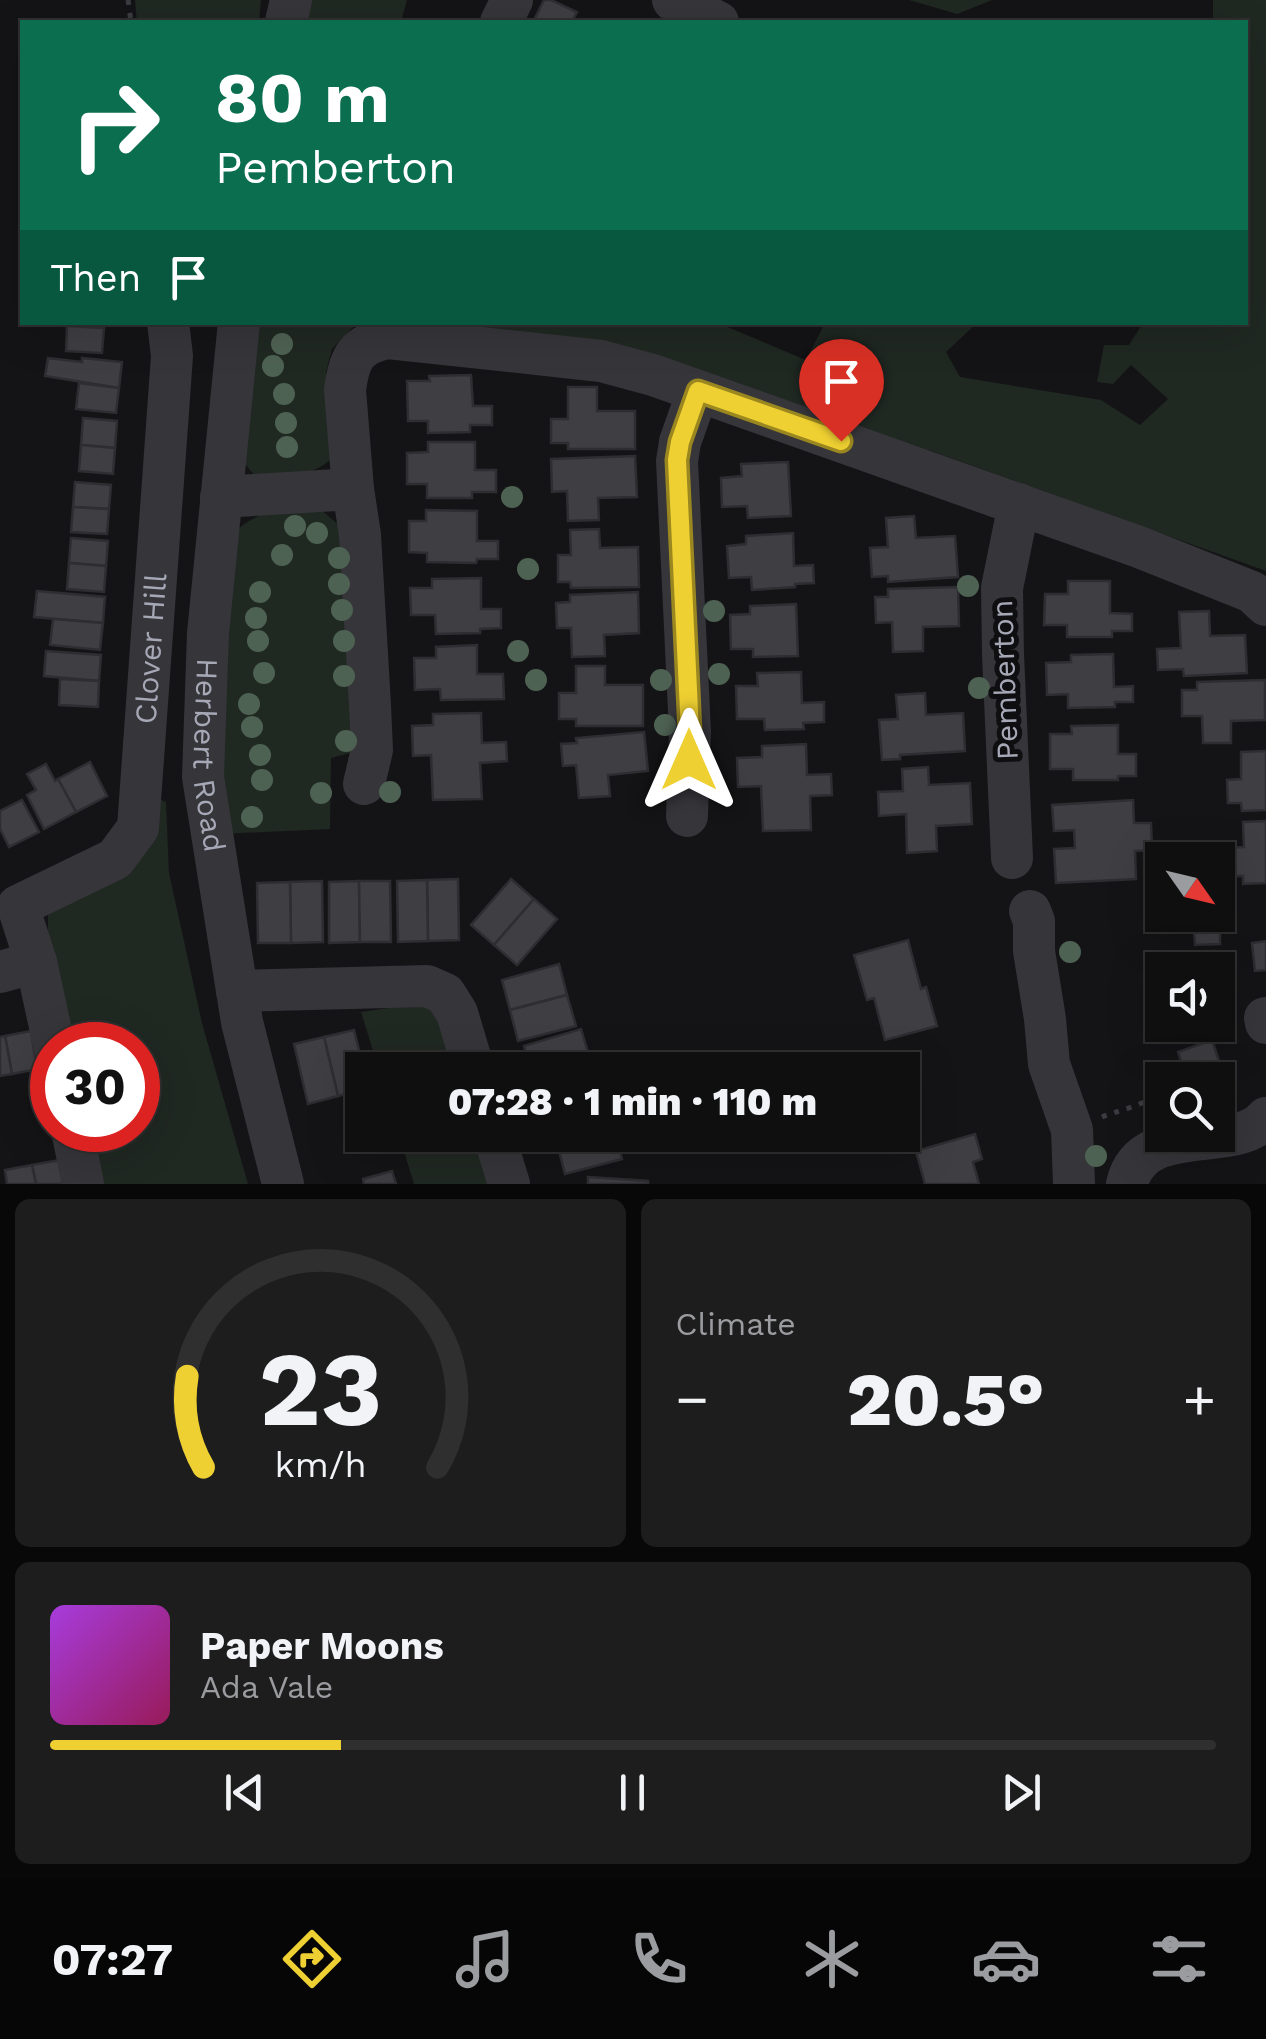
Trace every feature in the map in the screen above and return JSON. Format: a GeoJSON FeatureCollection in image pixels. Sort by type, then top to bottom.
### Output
{"type":"FeatureCollection","features":[{"type":"Feature","properties":{"kind":"street"},"geometry":{"type":"LineString","coordinates":[[673,0],[714,20]]}},
{"type":"Feature","properties":{"kind":"street","name":"Clover Hill"},"geometry":{"type":"LineString","coordinates":[[43,1022],[18,967],[9,902],[115,858],[138,828],[172,356],[168,325]]}},
{"type":"Feature","properties":{"kind":"street","name":"Herbert Road"},"geometry":{"type":"LineString","coordinates":[[239,325],[208,633],[203,777],[242,1022],[283,1184]]}},
{"type":"Feature","properties":{"kind":"street"},"geometry":{"type":"LineString","coordinates":[[364,784],[372,750],[371,720],[360,534],[344,390],[354,354],[369,341],[388,338],[601,361],[653,375],[1139,547],[1252,592],[1266,605]]}},
{"type":"Feature","properties":{"kind":"street"},"geometry":{"type":"LineString","coordinates":[[687,816],[690,732],[677,460],[698,391]]}},
{"type":"Feature","properties":{"kind":"street"},"geometry":{"type":"LineString","coordinates":[[221,496],[353,489]]}},
{"type":"Feature","properties":{"kind":"street","name":"Pemberton"},"geometry":{"type":"LineString","coordinates":[[1012,858],[1002,588],[1020,504]]}},
{"type":"Feature","properties":{"kind":"street"},"geometry":{"type":"LineString","coordinates":[[1030,911],[1049,1064],[1072,1130],[1074,1184]]}},
{"type":"Feature","properties":{"kind":"street"},"geometry":{"type":"LineString","coordinates":[[238,991],[427,986],[444,994],[457,1013],[469,1052]]}},
{"type":"Feature","properties":{"kind":"street"},"geometry":{"type":"LineString","coordinates":[[1127,1184],[1130,1171],[1149,1152],[1177,1143],[1239,1133],[1266,1118]]}},
{"type":"Feature","properties":{"kind":"street"},"geometry":{"type":"LineString","coordinates":[[76,1152],[83,1184]]}},
{"type":"Feature","properties":{"kind":"street"},"geometry":{"type":"LineString","coordinates":[[499,1152],[509,1184]]}},
{"type":"Feature","properties":{"kind":"path"},"geometry":{"type":"LineString","coordinates":[[1072,1130],[1145,1101]]}},
{"type":"Feature","properties":{"kind":"shaded area"},"geometry":{"type":"Polygon","coordinates":[[[135,0],[261,0],[259,20],[137,20],[135,0]]]}},
{"type":"Feature","properties":{"kind":"shaded area"},"geometry":{"type":"Polygon","coordinates":[[[284,0],[407,0],[402,20],[284,20],[284,0]]]}},
{"type":"Feature","properties":{"kind":"shaded area"},"geometry":{"type":"Polygon","coordinates":[[[909,0],[992,0],[957,14],[909,0]]]}},
{"type":"Feature","properties":{"kind":"shaded area"},"geometry":{"type":"Polygon","coordinates":[[[1213,0],[1266,0],[1266,571],[842,422],[400,328],[355,325],[723,325],[806,360],[824,325],[975,325],[946,352],[960,377],[1101,400],[1140,425],[1168,399],[1131,365],[1113,384],[1097,382],[1104,345],[1129,345],[1142,325],[1248,325],[1248,20],[1213,20],[1213,0]]]}},
{"type":"Feature","properties":{"kind":"shaded area"},"geometry":{"type":"Polygon","coordinates":[[[250,325],[355,325],[332,349],[326,372],[330,460],[304,473],[255,476],[240,458],[250,325]]]}},
{"type":"Feature","properties":{"kind":"shaded area"},"geometry":{"type":"Polygon","coordinates":[[[320,509],[339,525],[358,751],[331,758],[330,829],[220,834],[217,800],[235,532],[264,514],[320,509]]]}},
{"type":"Feature","properties":{"kind":"shaded area"},"geometry":{"type":"Polygon","coordinates":[[[157,798],[166,802],[169,873],[202,1023],[248,1184],[102,1184],[95,1152],[160,1152],[160,1022],[67,1022],[48,942],[48,915],[157,798]]]}},
{"type":"Feature","properties":{"kind":"shaded area"},"geometry":{"type":"Polygon","coordinates":[[[416,1004],[441,1015],[452,1052],[373,1052],[361,1012],[416,1004]]]}},
{"type":"Feature","properties":{"kind":"shaded area"},"geometry":{"type":"Polygon","coordinates":[[[404,1152],[483,1152],[493,1184],[414,1184],[404,1152]]]}},
{"type":"Feature","properties":{"kind":"building"},"geometry":{"type":"Polygon","coordinates":[[[544,0],[577,12],[573,20],[534,20],[544,0]]]}},
{"type":"Feature","properties":{"kind":"building"},"geometry":{"type":"Polygon","coordinates":[[[67,326],[104,328],[102,353],[66,351],[67,326]]]}},
{"type":"Feature","properties":{"kind":"building"},"geometry":{"type":"Polygon","coordinates":[[[48,358],[122,362],[119,388],[45,376],[48,358]]]}},
{"type":"Feature","properties":{"kind":"building"},"geometry":{"type":"Polygon","coordinates":[[[471,375],[473,406],[492,406],[492,425],[470,425],[470,432],[428,433],[428,421],[408,421],[407,381],[471,375]]]}},
{"type":"Feature","properties":{"kind":"building"},"geometry":{"type":"Polygon","coordinates":[[[79,383],[119,388],[116,413],[76,409],[79,383]]]}},
{"type":"Feature","properties":{"kind":"building"},"geometry":{"type":"Polygon","coordinates":[[[568,387],[597,387],[597,411],[635,411],[635,449],[568,449],[568,443],[551,443],[551,419],[568,419],[568,387]]]}},
{"type":"Feature","properties":{"kind":"building"},"geometry":{"type":"Polygon","coordinates":[[[83,418],[117,421],[115,448],[81,445],[83,418]]]}},
{"type":"Feature","properties":{"kind":"building"},"geometry":{"type":"Polygon","coordinates":[[[428,442],[475,442],[475,470],[496,470],[496,492],[472,492],[472,498],[427,498],[427,484],[407,484],[407,453],[428,452],[428,442]]]}},
{"type":"Feature","properties":{"kind":"building"},"geometry":{"type":"Polygon","coordinates":[[[81,445],[115,448],[113,474],[79,471],[81,445]]]}},
{"type":"Feature","properties":{"kind":"building"},"geometry":{"type":"Polygon","coordinates":[[[635,456],[637,497],[598,498],[599,520],[568,521],[567,491],[552,492],[551,459],[635,456]]]}},
{"type":"Feature","properties":{"kind":"building"},"geometry":{"type":"Polygon","coordinates":[[[788,462],[791,516],[748,518],[747,506],[722,507],[721,478],[742,476],[741,464],[788,462]]]}},
{"type":"Feature","properties":{"kind":"building"},"geometry":{"type":"Polygon","coordinates":[[[75,482],[111,485],[109,509],[73,507],[75,482]]]}},
{"type":"Feature","properties":{"kind":"building"},"geometry":{"type":"Polygon","coordinates":[[[73,507],[109,509],[107,534],[71,532],[73,507]]]}},
{"type":"Feature","properties":{"kind":"building"},"geometry":{"type":"Polygon","coordinates":[[[426,510],[477,511],[477,541],[498,541],[498,559],[477,559],[476,563],[427,562],[427,553],[409,552],[409,521],[426,521],[426,510]]]}},
{"type":"Feature","properties":{"kind":"building"},"geometry":{"type":"Polygon","coordinates":[[[914,516],[916,538],[955,536],[958,577],[888,582],[888,576],[872,577],[870,548],[888,547],[886,518],[914,516]]]}},
{"type":"Feature","properties":{"kind":"building"},"geometry":{"type":"Polygon","coordinates":[[[599,529],[600,548],[638,547],[639,587],[571,588],[570,582],[558,582],[558,555],[571,555],[570,530],[599,529]]]}},
{"type":"Feature","properties":{"kind":"building"},"geometry":{"type":"Polygon","coordinates":[[[793,533],[794,566],[813,565],[814,583],[752,590],[751,577],[729,578],[727,546],[746,544],[746,536],[793,533]]]}},
{"type":"Feature","properties":{"kind":"building"},"geometry":{"type":"Polygon","coordinates":[[[71,538],[108,541],[106,566],[69,563],[71,538]]]}},
{"type":"Feature","properties":{"kind":"building"},"geometry":{"type":"Polygon","coordinates":[[[69,563],[106,566],[104,592],[67,589],[69,563]]]}},
{"type":"Feature","properties":{"kind":"building"},"geometry":{"type":"Polygon","coordinates":[[[481,578],[481,609],[501,609],[501,628],[480,629],[480,633],[436,634],[435,615],[411,615],[410,588],[432,588],[432,579],[481,578]]]}},
{"type":"Feature","properties":{"kind":"building"},"geometry":{"type":"Polygon","coordinates":[[[1068,581],[1110,581],[1110,613],[1132,614],[1132,631],[1112,631],[1112,637],[1067,637],[1067,625],[1044,625],[1045,594],[1068,594],[1068,581]]]}},
{"type":"Feature","properties":{"kind":"building"},"geometry":{"type":"Polygon","coordinates":[[[958,587],[959,626],[923,627],[923,651],[893,652],[892,622],[876,623],[875,597],[888,597],[888,589],[958,587]]]}},
{"type":"Feature","properties":{"kind":"building"},"geometry":{"type":"Polygon","coordinates":[[[37,591],[105,597],[103,623],[34,617],[37,591]]]}},
{"type":"Feature","properties":{"kind":"building"},"geometry":{"type":"Polygon","coordinates":[[[638,592],[639,633],[604,635],[605,656],[572,657],[571,628],[557,628],[556,603],[570,602],[570,595],[638,592]]]}},
{"type":"Feature","properties":{"kind":"building"},"geometry":{"type":"Polygon","coordinates":[[[796,604],[798,656],[753,657],[753,649],[731,649],[730,615],[750,614],[750,606],[796,604]]]}},
{"type":"Feature","properties":{"kind":"building"},"geometry":{"type":"Polygon","coordinates":[[[1209,611],[1210,636],[1245,635],[1247,673],[1184,676],[1183,669],[1158,670],[1157,649],[1181,648],[1179,612],[1209,611]]]}},
{"type":"Feature","properties":{"kind":"building"},"geometry":{"type":"Polygon","coordinates":[[[53,619],[103,623],[100,650],[50,645],[53,619]]]}},
{"type":"Feature","properties":{"kind":"building"},"geometry":{"type":"Polygon","coordinates":[[[477,645],[477,674],[503,674],[504,699],[441,700],[440,689],[415,690],[414,658],[436,658],[436,647],[477,645]]]}},
{"type":"Feature","properties":{"kind":"building"},"geometry":{"type":"Polygon","coordinates":[[[46,651],[101,655],[99,681],[44,676],[46,651]]]}},
{"type":"Feature","properties":{"kind":"building"},"geometry":{"type":"Polygon","coordinates":[[[1113,654],[1114,687],[1133,686],[1133,702],[1115,702],[1115,707],[1068,708],[1068,694],[1047,695],[1046,663],[1071,662],[1071,655],[1113,654]]]}},
{"type":"Feature","properties":{"kind":"building"},"geometry":{"type":"Polygon","coordinates":[[[576,666],[605,666],[605,685],[643,685],[643,726],[576,726],[576,719],[559,719],[559,693],[576,693],[576,666]]]}},
{"type":"Feature","properties":{"kind":"building"},"geometry":{"type":"Polygon","coordinates":[[[801,672],[802,703],[824,702],[824,722],[803,723],[804,729],[765,730],[764,719],[737,719],[736,686],[758,686],[757,673],[801,672]]]}},
{"type":"Feature","properties":{"kind":"building"},"geometry":{"type":"Polygon","coordinates":[[[60,679],[99,681],[98,707],[59,705],[60,679]]]}},
{"type":"Feature","properties":{"kind":"building"},"geometry":{"type":"Polygon","coordinates":[[[1265,680],[1265,720],[1231,721],[1231,743],[1203,743],[1202,716],[1182,716],[1182,690],[1197,690],[1197,682],[1265,680]]]}},
{"type":"Feature","properties":{"kind":"building"},"geometry":{"type":"Polygon","coordinates":[[[925,693],[926,715],[963,713],[965,751],[900,755],[900,759],[882,760],[879,720],[898,719],[896,695],[925,693]]]}},
{"type":"Feature","properties":{"kind":"building"},"geometry":{"type":"Polygon","coordinates":[[[481,713],[482,743],[506,742],[507,761],[480,763],[482,799],[433,800],[431,755],[413,756],[412,726],[433,725],[433,714],[481,713]]]}},
{"type":"Feature","properties":{"kind":"building"},"geometry":{"type":"Polygon","coordinates":[[[1118,725],[1118,754],[1136,754],[1136,776],[1073,780],[1073,769],[1050,769],[1050,734],[1072,734],[1071,726],[1118,725]]]}},
{"type":"Feature","properties":{"kind":"building"},"geometry":{"type":"Polygon","coordinates":[[[644,732],[648,771],[608,775],[610,796],[579,798],[576,765],[563,766],[561,744],[577,743],[576,738],[644,732]]]}},
{"type":"Feature","properties":{"kind":"building"},"geometry":{"type":"Polygon","coordinates":[[[806,744],[807,775],[831,774],[832,795],[810,796],[811,830],[763,831],[761,786],[738,787],[737,758],[762,757],[762,746],[806,744]]]}},
{"type":"Feature","properties":{"kind":"building"},"geometry":{"type":"Polygon","coordinates":[[[1266,751],[1266,810],[1242,811],[1241,803],[1228,803],[1227,780],[1241,779],[1241,752],[1266,751]]]}},
{"type":"Feature","properties":{"kind":"building"},"geometry":{"type":"Polygon","coordinates":[[[90,762],[107,796],[76,812],[58,779],[90,762]]]}},
{"type":"Feature","properties":{"kind":"building"},"geometry":{"type":"Polygon","coordinates":[[[46,764],[76,812],[44,829],[27,795],[36,790],[27,774],[46,764]]]}},
{"type":"Feature","properties":{"kind":"building"},"geometry":{"type":"Polygon","coordinates":[[[928,767],[929,785],[970,783],[972,824],[936,826],[937,851],[907,853],[906,814],[879,816],[878,792],[903,791],[902,769],[928,767]]]}},
{"type":"Feature","properties":{"kind":"building"},"geometry":{"type":"Polygon","coordinates":[[[22,800],[39,832],[9,847],[0,829],[0,811],[22,800]]]}},
{"type":"Feature","properties":{"kind":"building"},"geometry":{"type":"Polygon","coordinates":[[[1133,800],[1134,823],[1151,823],[1152,842],[1145,842],[1145,850],[1135,851],[1136,879],[1056,883],[1054,849],[1075,848],[1074,830],[1054,831],[1052,805],[1133,800]]]}},
{"type":"Feature","properties":{"kind":"building"},"geometry":{"type":"Polygon","coordinates":[[[1266,821],[1266,883],[1243,884],[1243,876],[1235,876],[1235,848],[1244,847],[1243,822],[1266,821]]]}},
{"type":"Feature","properties":{"kind":"building"},"geometry":{"type":"Polygon","coordinates":[[[458,879],[459,940],[428,941],[427,880],[458,879]]]}},
{"type":"Feature","properties":{"kind":"building"},"geometry":{"type":"Polygon","coordinates":[[[511,879],[534,899],[494,945],[471,925],[511,879]]]}},
{"type":"Feature","properties":{"kind":"building"},"geometry":{"type":"Polygon","coordinates":[[[427,880],[428,941],[398,942],[397,881],[427,880]]]}},
{"type":"Feature","properties":{"kind":"building"},"geometry":{"type":"Polygon","coordinates":[[[322,881],[323,942],[291,943],[290,882],[322,881]]]}},
{"type":"Feature","properties":{"kind":"building"},"geometry":{"type":"Polygon","coordinates":[[[359,881],[360,942],[329,943],[329,882],[359,881]]]}},
{"type":"Feature","properties":{"kind":"building"},"geometry":{"type":"Polygon","coordinates":[[[359,881],[390,881],[391,942],[360,942],[359,881]]]}},
{"type":"Feature","properties":{"kind":"building"},"geometry":{"type":"Polygon","coordinates":[[[290,882],[291,943],[258,943],[257,883],[290,882]]]}},
{"type":"Feature","properties":{"kind":"building"},"geometry":{"type":"Polygon","coordinates":[[[534,899],[557,919],[517,965],[494,945],[534,899]]]}},
{"type":"Feature","properties":{"kind":"building"},"geometry":{"type":"Polygon","coordinates":[[[1194,932],[1220,932],[1220,944],[1195,945],[1194,932]]]}},
{"type":"Feature","properties":{"kind":"building"},"geometry":{"type":"Polygon","coordinates":[[[908,940],[921,989],[926,987],[937,1026],[885,1040],[874,998],[867,1000],[854,955],[908,940]]]}},
{"type":"Feature","properties":{"kind":"building"},"geometry":{"type":"Polygon","coordinates":[[[1266,941],[1266,970],[1255,971],[1252,943],[1266,941]]]}},
{"type":"Feature","properties":{"kind":"building"},"geometry":{"type":"Polygon","coordinates":[[[559,964],[567,995],[510,1010],[502,980],[559,964]]]}},
{"type":"Feature","properties":{"kind":"building"},"geometry":{"type":"Polygon","coordinates":[[[567,995],[576,1026],[518,1041],[510,1010],[567,995]]]}},
{"type":"Feature","properties":{"kind":"building"},"geometry":{"type":"Polygon","coordinates":[[[581,1029],[588,1052],[526,1052],[524,1046],[581,1029]]]}},
{"type":"Feature","properties":{"kind":"building"},"geometry":{"type":"Polygon","coordinates":[[[354,1030],[360,1052],[345,1052],[345,1094],[338,1096],[324,1037],[354,1030]]]}},
{"type":"Feature","properties":{"kind":"building"},"geometry":{"type":"Polygon","coordinates":[[[30,1031],[30,1070],[12,1074],[5,1036],[30,1031]]]}},
{"type":"Feature","properties":{"kind":"building"},"geometry":{"type":"Polygon","coordinates":[[[5,1036],[12,1074],[0,1076],[0,1037],[5,1036]]]}},
{"type":"Feature","properties":{"kind":"building"},"geometry":{"type":"Polygon","coordinates":[[[324,1037],[338,1096],[308,1104],[294,1044],[324,1037]]]}},
{"type":"Feature","properties":{"kind":"building"},"geometry":{"type":"Polygon","coordinates":[[[1213,1042],[1219,1062],[1181,1062],[1178,1052],[1213,1042]]]}},
{"type":"Feature","properties":{"kind":"building"},"geometry":{"type":"Polygon","coordinates":[[[975,1134],[982,1159],[973,1162],[979,1184],[925,1184],[916,1152],[975,1134]]]}},
{"type":"Feature","properties":{"kind":"building"},"geometry":{"type":"Polygon","coordinates":[[[559,1152],[620,1152],[622,1159],[565,1174],[559,1152]]]}},
{"type":"Feature","properties":{"kind":"building"},"geometry":{"type":"Polygon","coordinates":[[[60,1160],[64,1184],[36,1184],[32,1165],[60,1160]]]}},
{"type":"Feature","properties":{"kind":"building"},"geometry":{"type":"Polygon","coordinates":[[[32,1165],[36,1184],[7,1184],[5,1170],[32,1165]]]}},
{"type":"Feature","properties":{"kind":"building"},"geometry":{"type":"Polygon","coordinates":[[[392,1171],[396,1184],[364,1184],[363,1179],[392,1171]]]}},
{"type":"Feature","properties":{"kind":"building"},"geometry":{"type":"Polygon","coordinates":[[[588,1177],[648,1181],[648,1184],[588,1184],[588,1177]]]}},
{"type":"Feature","properties":{"kind":"route"},"geometry":{"type":"LineString","coordinates":[[689,760],[677,460],[698,391],[841,441]]}}]}
